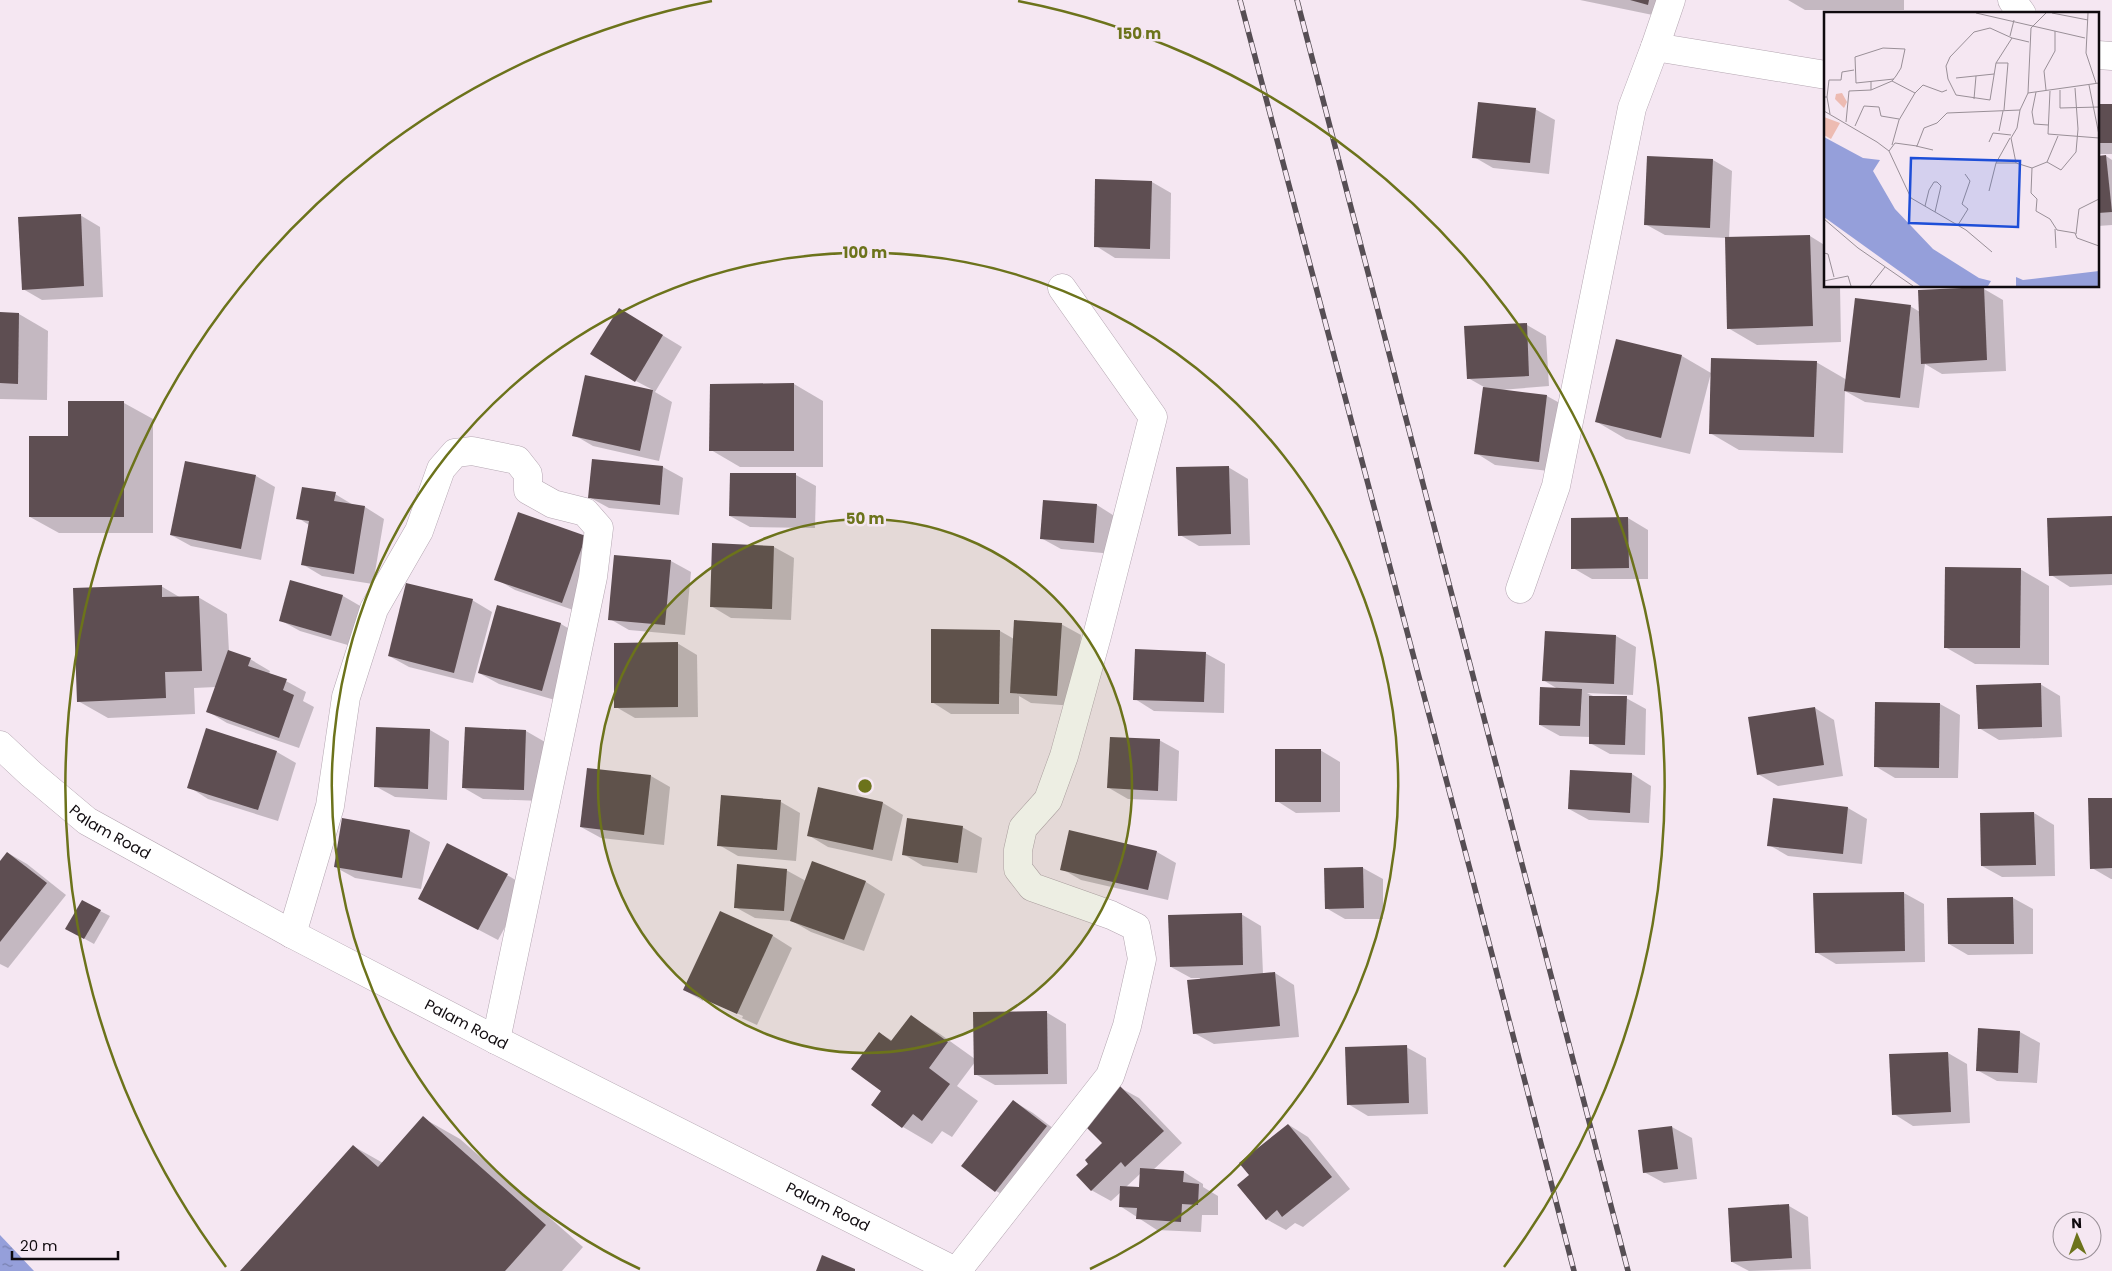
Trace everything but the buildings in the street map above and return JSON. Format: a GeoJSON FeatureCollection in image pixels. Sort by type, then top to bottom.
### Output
{"type":"FeatureCollection","features":[{"type":"Feature","properties":{"kind":"street"},"geometry":{"type":"LineString","coordinates":[[1520,589],[1556,486],[1614,186],[1632,108],[1671,0]]}},
{"type":"Feature","properties":{"kind":"street"},"geometry":{"type":"LineString","coordinates":[[2012,0],[2021,12]]}},
{"type":"Feature","properties":{"kind":"street"},"geometry":{"type":"LineString","coordinates":[[1655,47],[1824,75]]}},
{"type":"Feature","properties":{"kind":"street"},"geometry":{"type":"LineString","coordinates":[[956,1271],[1110,1076],[1127,1026],[1142,959],[1136,927],[1111,914],[1032,887],[1018,869],[1018,850],[1023,828],[1048,800],[1064,756],[1098,636],[1153,417],[1062,288]]}},
{"type":"Feature","properties":{"kind":"street"},"geometry":{"type":"LineString","coordinates":[[292,934],[330,806],[346,697],[374,608],[419,531],[441,469],[455,453],[472,451],[517,460],[528,474],[528,490],[553,504],[585,512],[599,528],[593,577],[496,1040]]}},
{"type":"Feature","properties":{"kind":"street","name":"Palam Road"},"geometry":{"type":"LineString","coordinates":[[0,745],[87,821],[292,934],[496,1040],[956,1271]]}},
{"type":"Feature","properties":{"kind":"water"},"geometry":{"type":"Polygon","coordinates":[[[0,1235],[34,1271],[0,1271],[0,1235]]]}},
{"type":"Feature","properties":{"kind":"railway"},"geometry":{"type":"LineString","coordinates":[[1240,0],[1574,1271]]}},
{"type":"Feature","properties":{"kind":"railway"},"geometry":{"type":"LineString","coordinates":[[1297,0],[1628,1271]]}}]}
